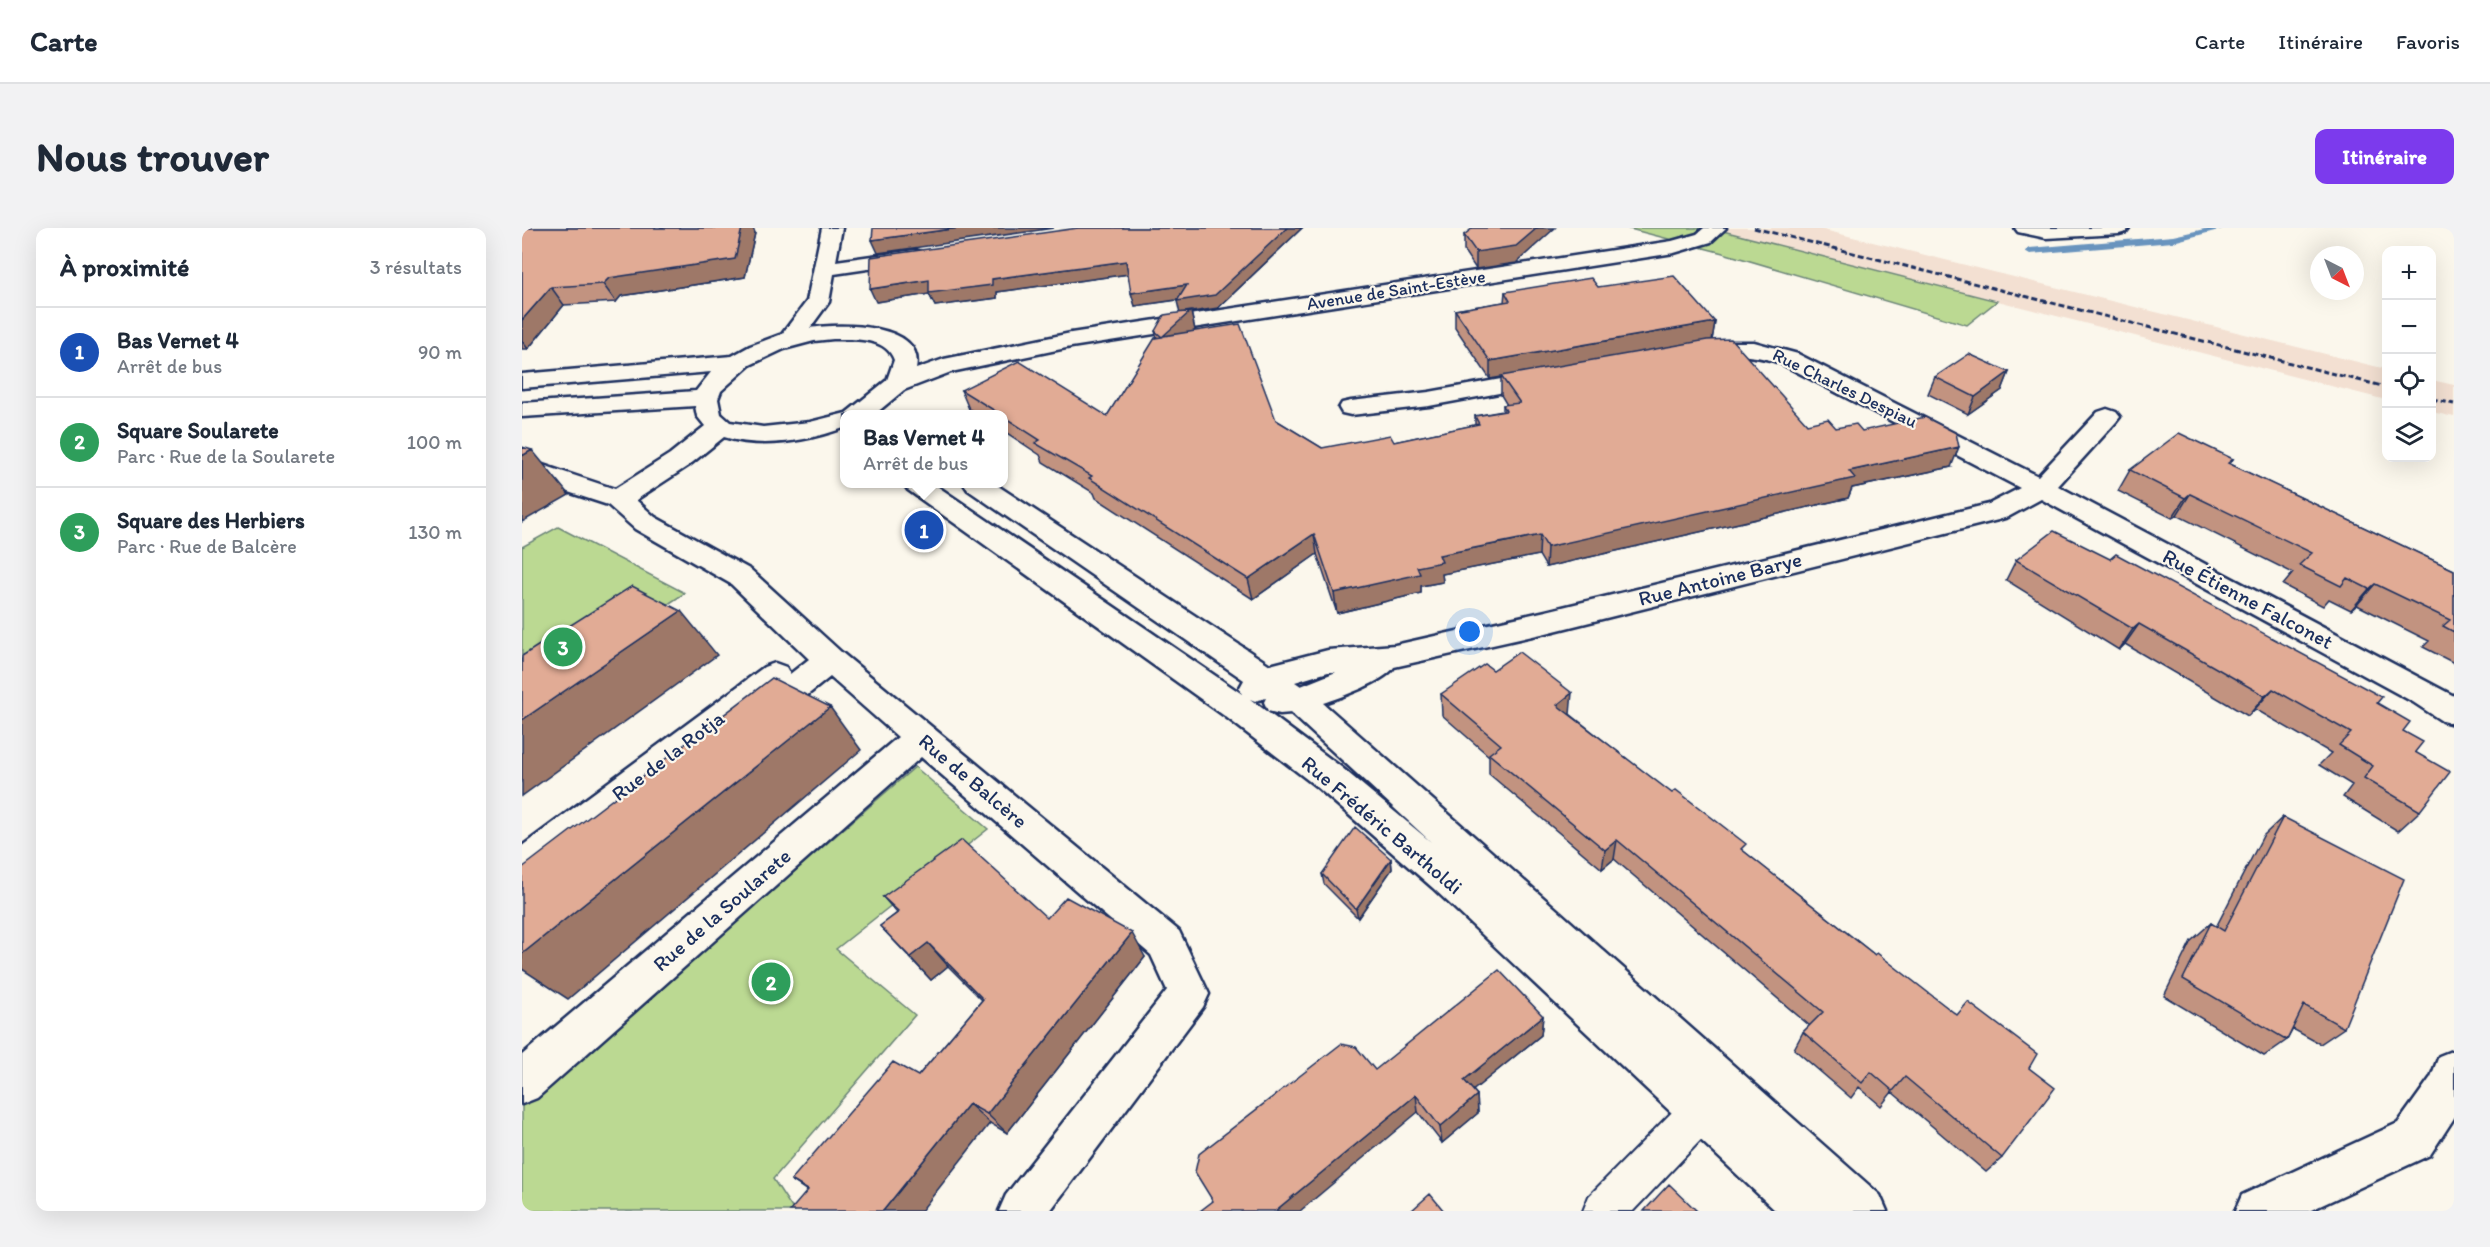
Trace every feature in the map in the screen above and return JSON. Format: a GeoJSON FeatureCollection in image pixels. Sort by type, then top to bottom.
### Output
{"type":"FeatureCollection","features":[{"type":"Feature","properties":{"kind":"street"},"geometry":{"type":"LineString","coordinates":[[790,339],[818,302],[832,228]]}},
{"type":"Feature","properties":{"kind":"street","name":"Avenue de Saint-Estève"},"geometry":{"type":"LineString","coordinates":[[898,384],[944,366],[1071,340],[1674,247],[1704,238],[1716,228]]}},
{"type":"Feature","properties":{"kind":"street"},"geometry":{"type":"LineString","coordinates":[[2025,228],[2046,232],[2119,228]]}},
{"type":"Feature","properties":{"kind":"street"},"geometry":{"type":"LineString","coordinates":[[824,269],[937,253]]}},
{"type":"Feature","properties":{"kind":"street"},"geometry":{"type":"LineString","coordinates":[[818,302],[850,332]]}},
{"type":"Feature","properties":{"kind":"street"},"geometry":{"type":"LineString","coordinates":[[522,466],[532,472],[618,499],[679,460],[713,412],[716,380],[737,363],[762,349],[790,339],[821,333],[850,332],[917,347]]}},
{"type":"Feature","properties":{"kind":"street","name":"Avenue de Saint-Estève"},"geometry":{"type":"LineString","coordinates":[[917,347],[1071,340]]}},
{"type":"Feature","properties":{"kind":"street"},"geometry":{"type":"LineString","coordinates":[[884,408],[906,370],[905,357],[917,347]]}},
{"type":"Feature","properties":{"kind":"street","name":"Rue Charles Despiau"},"geometry":{"type":"LineString","coordinates":[[1669,356],[1738,347],[1768,350],[2041,488]]}},
{"type":"Feature","properties":{"kind":"street"},"geometry":{"type":"LineString","coordinates":[[522,381],[737,363]]}},
{"type":"Feature","properties":{"kind":"street"},"geometry":{"type":"LineString","coordinates":[[1351,408],[1429,399],[1566,375]]}},
{"type":"Feature","properties":{"kind":"street"},"geometry":{"type":"LineString","coordinates":[[522,410],[713,412],[744,434],[774,436],[808,431],[840,421]]}},
{"type":"Feature","properties":{"kind":"street","name":"Rue Antoine Barye"},"geometry":{"type":"LineString","coordinates":[[1265,678],[1328,661],[1395,656],[1546,622],[1998,511],[2041,488],[2107,417]]}},
{"type":"Feature","properties":{"kind":"street"},"geometry":{"type":"LineString","coordinates":[[808,431],[840,441]]}},
{"type":"Feature","properties":{"kind":"street","name":"Rue Frédéric Bartholdi"},"geometry":{"type":"LineString","coordinates":[[924,488],[1238,708],[1329,777],[1446,877],[1810,1211]]}},
{"type":"Feature","properties":{"kind":"street","name":"Rue Frédéric Bartholdi"},"geometry":{"type":"LineString","coordinates":[[983,488],[1298,700],[1864,1211]]}},
{"type":"Feature","properties":{"kind":"street","name":"Rue Étienne Falconet"},"geometry":{"type":"LineString","coordinates":[[2041,488],[2424,693],[2454,712]]}},
{"type":"Feature","properties":{"kind":"street","name":"Rue de Balcère"},"geometry":{"type":"LineString","coordinates":[[618,499],[645,523],[741,577],[822,653],[1165,943],[1189,994],[1022,1211]]}},
{"type":"Feature","properties":{"kind":"street","name":"Rue de la Rotja"},"geometry":{"type":"LineString","coordinates":[[522,867],[822,653]]}},
{"type":"Feature","properties":{"kind":"street","name":"Rue de la Rotja"},"geometry":{"type":"LineString","coordinates":[[522,899],[822,653]]}},
{"type":"Feature","properties":{"kind":"street","name":"Rue Antoine Barye"},"geometry":{"type":"LineString","coordinates":[[1238,708],[1298,700],[1349,679],[1395,656]]}},
{"type":"Feature","properties":{"kind":"street"},"geometry":{"type":"LineString","coordinates":[[1238,708],[1265,678]]}},
{"type":"Feature","properties":{"kind":"street","name":"Rue de la Soularete"},"geometry":{"type":"LineString","coordinates":[[522,1083],[921,737]]}},
{"type":"Feature","properties":{"kind":"street"},"geometry":{"type":"LineString","coordinates":[[2258,1211],[2414,1139],[2449,1088],[2454,1071]]}},
{"type":"Feature","properties":{"kind":"lane"},"geometry":{"type":"LineString","coordinates":[[1604,1211],[1701,1111]]}},
{"type":"Feature","properties":{"kind":"shaded area"},"geometry":{"type":"Polygon","coordinates":[[[1711,228],[1816,228],[2382,368],[2382,399],[1711,228]]]}},
{"type":"Feature","properties":{"kind":"shaded area"},"geometry":{"type":"Polygon","coordinates":[[[2436,381],[2454,385],[2454,417],[2436,413],[2436,381]]]}},
{"type":"Feature","properties":{"kind":"green space"},"geometry":{"type":"Polygon","coordinates":[[[1626,228],[1711,228],[1997,301],[1967,325],[1723,253],[1626,228]]]}},
{"type":"Feature","properties":{"kind":"green space"},"geometry":{"type":"Polygon","coordinates":[[[558,527],[685,593],[522,700],[522,547],[558,527]]]}},
{"type":"Feature","properties":{"kind":"green space"},"geometry":{"type":"Polygon","coordinates":[[[915,767],[988,829],[836,949],[915,1015],[773,1179],[794,1211],[522,1211],[522,1102],[562,1073],[915,767]]]}},
{"type":"Feature","properties":{"kind":"building"},"geometry":{"type":"Polygon","coordinates":[[[522,228],[742,228],[735,259],[609,278],[603,284],[551,287],[522,320],[522,228]]]}},
{"type":"Feature","properties":{"kind":"building"},"geometry":{"type":"Polygon","coordinates":[[[873,228],[959,228],[872,240],[873,228]]]}},
{"type":"Feature","properties":{"kind":"building"},"geometry":{"type":"Polygon","coordinates":[[[1078,228],[1287,228],[1215,295],[1177,301],[1187,285],[1131,293],[1126,261],[992,279],[992,285],[929,293],[929,280],[870,289],[871,257],[1078,228]]]}},
{"type":"Feature","properties":{"kind":"building"},"geometry":{"type":"Polygon","coordinates":[[[1473,228],[1537,228],[1516,246],[1476,252],[1464,235],[1473,228]]]}},
{"type":"Feature","properties":{"kind":"building"},"geometry":{"type":"Polygon","coordinates":[[[1674,276],[1715,322],[1490,361],[1455,310],[1510,301],[1505,292],[1591,278],[1598,287],[1674,276]]]}},
{"type":"Feature","properties":{"kind":"building"},"geometry":{"type":"Polygon","coordinates":[[[1191,311],[1163,336],[1240,324],[1276,420],[1322,448],[1390,435],[1394,442],[1479,424],[1475,416],[1506,411],[1503,405],[1520,403],[1501,376],[1707,340],[1731,339],[1807,424],[1828,419],[1836,428],[1856,424],[1862,431],[1925,417],[1956,433],[1959,447],[1849,471],[1855,478],[1547,547],[1540,535],[1439,555],[1442,562],[1417,567],[1420,574],[1334,593],[1314,534],[1248,579],[1089,478],[1092,476],[1035,443],[1040,440],[1008,420],[1008,410],[994,410],[961,390],[1019,361],[1107,416],[1155,338],[1162,337],[1155,331],[1164,315],[1191,311]]]}},
{"type":"Feature","properties":{"kind":"building"},"geometry":{"type":"Polygon","coordinates":[[[1969,354],[2009,372],[1975,397],[1935,377],[1969,354]]]}},
{"type":"Feature","properties":{"kind":"building"},"geometry":{"type":"Polygon","coordinates":[[[2179,433],[2233,459],[2228,463],[2454,570],[2454,632],[2443,626],[2450,620],[2375,584],[2369,589],[2347,578],[2341,586],[2299,565],[2312,553],[2190,494],[2185,498],[2130,470],[2179,433]]]}},
{"type":"Feature","properties":{"kind":"building"},"geometry":{"type":"Polygon","coordinates":[[[522,447],[532,450],[522,456],[522,447]]]}},
{"type":"Feature","properties":{"kind":"building"},"geometry":{"type":"Polygon","coordinates":[[[2054,531],[2110,559],[2116,554],[2382,697],[2377,703],[2410,722],[2403,731],[2423,742],[2415,752],[2450,772],[2420,811],[2364,778],[2373,766],[2339,745],[2351,733],[2273,689],[2265,696],[2139,624],[2133,629],[2016,560],[2054,531]]]}},
{"type":"Feature","properties":{"kind":"building"},"geometry":{"type":"Polygon","coordinates":[[[632,586],[681,611],[522,720],[522,656],[632,586]]]}},
{"type":"Feature","properties":{"kind":"building"},"geometry":{"type":"Polygon","coordinates":[[[1519,652],[1572,693],[1557,705],[1672,793],[1676,790],[1746,844],[1741,849],[1875,955],[1877,953],[1957,1015],[1968,1002],[2037,1054],[2029,1068],[2055,1088],[2002,1158],[1905,1077],[1893,1091],[1871,1072],[1862,1083],[1803,1032],[1823,1012],[1617,840],[1605,850],[1489,754],[1501,745],[1441,694],[1485,664],[1493,670],[1519,652]]]}},
{"type":"Feature","properties":{"kind":"building"},"geometry":{"type":"Polygon","coordinates":[[[772,678],[830,707],[522,954],[522,868],[772,678]]]}},
{"type":"Feature","properties":{"kind":"building"},"geometry":{"type":"Polygon","coordinates":[[[2283,817],[2404,879],[2344,1028],[2304,1005],[2287,1040],[2183,979],[2211,923],[2224,931],[2283,817]]]}},
{"type":"Feature","properties":{"kind":"building"},"geometry":{"type":"Polygon","coordinates":[[[1355,827],[1391,859],[1356,909],[1322,874],[1355,827]]]}},
{"type":"Feature","properties":{"kind":"building"},"geometry":{"type":"Polygon","coordinates":[[[962,840],[1047,918],[1066,897],[1132,933],[987,1114],[969,1104],[883,1211],[790,1211],[808,1190],[791,1180],[893,1062],[918,1076],[983,999],[928,943],[910,957],[880,926],[899,912],[883,897],[962,840]]]}},
{"type":"Feature","properties":{"kind":"building"},"geometry":{"type":"Polygon","coordinates":[[[1499,970],[1543,1016],[1464,1080],[1477,1095],[1440,1127],[1416,1095],[1275,1211],[1200,1211],[1213,1201],[1195,1172],[1199,1154],[1341,1044],[1356,1047],[1375,1070],[1499,970]]]}},
{"type":"Feature","properties":{"kind":"building"},"geometry":{"type":"Polygon","coordinates":[[[1669,1184],[1697,1211],[1644,1211],[1669,1184]]]}},
{"type":"Feature","properties":{"kind":"building"},"geometry":{"type":"Polygon","coordinates":[[[1430,1194],[1444,1211],[1411,1211],[1430,1194]]]}},
{"type":"Feature","properties":{"kind":"waterway"},"geometry":{"type":"LineString","coordinates":[[2030,251],[2173,239],[2221,228]]}},
{"type":"Feature","properties":{"kind":"railway"},"geometry":{"type":"LineString","coordinates":[[1754,228],[2382,386]]}},
{"type":"Feature","properties":{"kind":"railway"},"geometry":{"type":"LineString","coordinates":[[2436,400],[2454,404]]}},
{"type":"Feature","properties":{"kind":"place","name":"Bas Vernet 4"},"geometry":{"type":"Point","coordinates":[924,530]}},
{"type":"Feature","properties":{"kind":"place","name":"Square des Herbiers"},"geometry":{"type":"Point","coordinates":[563,647]}},
{"type":"Feature","properties":{"kind":"place","name":"Square Soularete"},"geometry":{"type":"Point","coordinates":[771,982]}}]}
